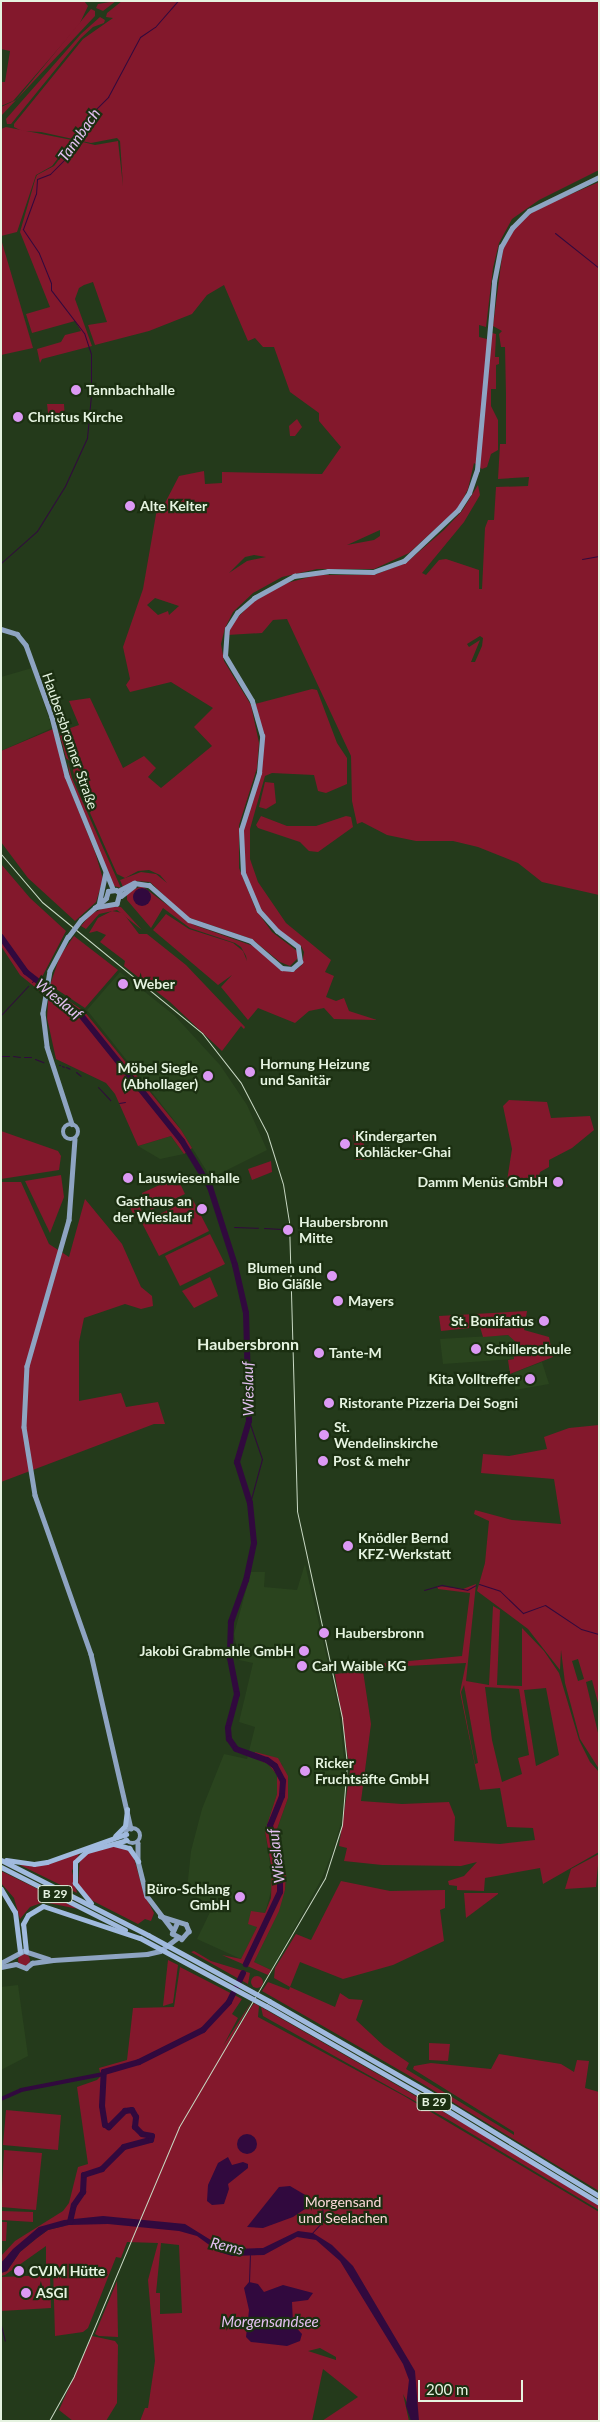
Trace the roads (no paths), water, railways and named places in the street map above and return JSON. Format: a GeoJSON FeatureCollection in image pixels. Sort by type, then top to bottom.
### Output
{"type":"FeatureCollection","features":[{"type":"Feature","properties":{"kind":"highway"},"geometry":{"type":"LineString","coordinates":[[108,1842],[122,1830],[127,1809]]}},
{"type":"Feature","properties":{"kind":"highway"},"geometry":{"type":"LineString","coordinates":[[95,1907],[77,1889],[74,1867],[82,1854],[126,1834]]}},
{"type":"Feature","properties":{"kind":"highway"},"geometry":{"type":"LineString","coordinates":[[108,1842],[124,1846],[138,1862]]}},
{"type":"Feature","properties":{"kind":"highway"},"geometry":{"type":"LineString","coordinates":[[1,1859],[34,1864],[108,1842],[129,1842]]}},
{"type":"Feature","properties":{"kind":"highway","name":"B 29"},"geometry":{"type":"LineString","coordinates":[[1,1859],[95,1907],[110,1922],[267,2003],[599,2203]]}},
{"type":"Feature","properties":{"kind":"highway","name":"B 29"},"geometry":{"type":"LineString","coordinates":[[1,1867],[267,2003],[440,2099],[599,2196]]}},
{"type":"Feature","properties":{"kind":"highway"},"geometry":{"type":"LineString","coordinates":[[1,1889],[16,1912],[20,1952]]}},
{"type":"Feature","properties":{"kind":"highway"},"geometry":{"type":"LineString","coordinates":[[26,1951],[23,1924],[28,1914],[43,1906],[110,1922]]}},
{"type":"Feature","properties":{"kind":"main road"},"geometry":{"type":"LineString","coordinates":[[177,1938],[147,1896],[137,1853],[141,1834],[131,1828],[85,1635],[35,1495],[26,1448],[23,1412],[27,1366],[66,1234],[73,1178],[73,1154],[75,1139],[79,1132],[72,1124],[46,1041],[43,1002],[48,979],[68,937],[82,920],[113,890],[142,883],[156,889],[189,920],[251,941],[282,968],[292,969],[298,965],[301,951],[259,911],[247,888],[241,863],[241,830],[260,766],[262,745],[259,721],[248,694],[225,656],[225,639],[230,624],[261,592],[294,576],[328,571],[373,572],[404,561],[458,510],[473,485],[478,463],[494,282],[501,247],[512,228],[529,211],[599,177]]}},
{"type":"Feature","properties":{"kind":"main road","name":"Haubersbronner Straße"},"geometry":{"type":"LineString","coordinates":[[1,630],[17,634],[26,645],[52,717],[66,776],[105,873],[113,890],[121,896]]}},
{"type":"Feature","properties":{"kind":"main road"},"geometry":{"type":"LineString","coordinates":[[99,904],[105,873]]}},
{"type":"Feature","properties":{"kind":"main road"},"geometry":{"type":"LineString","coordinates":[[95,908],[109,903],[117,904],[121,896],[142,883]]}},
{"type":"Feature","properties":{"kind":"main road"},"geometry":{"type":"LineString","coordinates":[[106,898],[109,903]]}},
{"type":"Feature","properties":{"kind":"main road"},"geometry":{"type":"LineString","coordinates":[[66,1107],[66,1125],[63,1134],[73,1154]]}},
{"type":"Feature","properties":{"kind":"main road"},"geometry":{"type":"LineString","coordinates":[[66,1125],[72,1124]]}},
{"type":"Feature","properties":{"kind":"main road"},"geometry":{"type":"LineString","coordinates":[[67,1140],[75,1139]]}},
{"type":"Feature","properties":{"kind":"main road"},"geometry":{"type":"LineString","coordinates":[[131,1828],[126,1834],[137,1853]]}},
{"type":"Feature","properties":{"kind":"main road"},"geometry":{"type":"LineString","coordinates":[[129,1842],[138,1843]]}},
{"type":"Feature","properties":{"kind":"main road"},"geometry":{"type":"LineString","coordinates":[[1,1965],[16,1964],[23,1968],[32,1963],[53,1960],[155,1952],[177,1938],[185,1938],[189,1931],[186,1924],[177,1923],[159,1915]]}},
{"type":"Feature","properties":{"kind":"main road"},"geometry":{"type":"LineString","coordinates":[[155,1952],[177,1923]]}},
{"type":"Feature","properties":{"kind":"main road"},"geometry":{"type":"LineString","coordinates":[[1,1965],[15,1958],[20,1952],[26,1951],[32,1956],[53,1960]]}},
{"type":"Feature","properties":{"kind":"main road"},"geometry":{"type":"LineString","coordinates":[[32,1956],[32,1963]]}},
{"type":"Feature","properties":{"kind":"main road"},"geometry":{"type":"LineString","coordinates":[[15,1958],[16,1964]]}},
{"type":"Feature","properties":{"kind":"water"},"geometry":{"type":"Polygon","coordinates":[[[142,888],[148,891],[151,897],[148,903],[142,906],[136,903],[133,897],[136,891],[142,888]]]}},
{"type":"Feature","properties":{"kind":"water"},"geometry":{"type":"Polygon","coordinates":[[[247,2134],[254,2137],[257,2144],[254,2151],[247,2154],[240,2151],[237,2144],[240,2137],[247,2134]]]}},
{"type":"Feature","properties":{"kind":"water"},"geometry":{"type":"Polygon","coordinates":[[[228,2157],[232,2165],[243,2162],[248,2164],[248,2168],[228,2184],[229,2189],[224,2204],[212,2205],[207,2201],[208,2185],[218,2163],[228,2157]]]}},
{"type":"Feature","properties":{"kind":"water"},"geometry":{"type":"Polygon","coordinates":[[[290,2186],[307,2196],[305,2209],[293,2217],[263,2228],[247,2227],[279,2187],[290,2186]]]}},
{"type":"Feature","properties":{"kind":"water"},"geometry":{"type":"Polygon","coordinates":[[[103,2216],[185,2224],[214,2242],[234,2249],[263,2248],[298,2231],[313,2233],[332,2245],[353,2266],[415,2371],[419,2421],[411,2421],[406,2406],[409,2380],[403,2364],[340,2261],[316,2240],[297,2237],[264,2255],[232,2256],[219,2252],[197,2236],[179,2231],[108,2224],[69,2225],[48,2230],[20,2252],[7,2271],[1,2273],[1,2263],[13,2249],[39,2227],[64,2220],[103,2216]]]}},
{"type":"Feature","properties":{"kind":"water","name":"Morgensandsee"},"geometry":{"type":"Polygon","coordinates":[[[249,2282],[258,2284],[264,2292],[283,2285],[313,2293],[308,2300],[292,2302],[293,2324],[302,2334],[300,2341],[287,2346],[251,2342],[246,2337],[249,2310],[244,2288],[249,2282]]]}},
{"type":"Feature","properties":{"kind":"waterway","name":"Tannbach"},"geometry":{"type":"LineString","coordinates":[[1,563],[37,531],[65,486],[87,438],[91,395],[91,354],[84,333],[51,290],[51,283],[39,253],[23,229],[36,194],[37,179],[50,174],[66,158],[87,118],[108,97],[140,37],[155,27],[178,1]]}},
{"type":"Feature","properties":{"kind":"waterway"},"geometry":{"type":"LineString","coordinates":[[555,233],[599,268]]}},
{"type":"Feature","properties":{"kind":"waterway"},"geometry":{"type":"LineString","coordinates":[[582,559],[599,556]]}},
{"type":"Feature","properties":{"kind":"waterway","name":"Wieslauf"},"geometry":{"type":"LineString","coordinates":[[1,937],[26,972],[80,1014],[182,1141],[210,1187],[235,1265],[246,1313],[249,1421],[237,1462],[250,1503],[254,1543],[246,1580],[231,1622],[230,1658],[237,1694],[228,1728],[229,1739],[236,1749],[267,1760],[275,1766],[283,1781],[282,1796],[270,1826],[280,1870],[280,1892],[246,1964]]}},
{"type":"Feature","properties":{"kind":"waterway"},"geometry":{"type":"LineString","coordinates":[[1,1015],[28,986]]}},
{"type":"Feature","properties":{"kind":"waterway"},"geometry":{"type":"LineString","coordinates":[[1,1056],[9,1056]]}},
{"type":"Feature","properties":{"kind":"waterway"},"geometry":{"type":"LineString","coordinates":[[13,1056],[20,1057]]}},
{"type":"Feature","properties":{"kind":"waterway"},"geometry":{"type":"LineString","coordinates":[[24,1057],[31,1057]]}},
{"type":"Feature","properties":{"kind":"waterway"},"geometry":{"type":"LineString","coordinates":[[35,1059],[43,1062]]}},
{"type":"Feature","properties":{"kind":"waterway"},"geometry":{"type":"LineString","coordinates":[[66,1067],[70,1069]]}},
{"type":"Feature","properties":{"kind":"waterway"},"geometry":{"type":"LineString","coordinates":[[76,1072],[81,1076]]}},
{"type":"Feature","properties":{"kind":"waterway"},"geometry":{"type":"LineString","coordinates":[[98,1087],[110,1100]]}},
{"type":"Feature","properties":{"kind":"waterway"},"geometry":{"type":"LineString","coordinates":[[119,1103],[125,1102]]}},
{"type":"Feature","properties":{"kind":"waterway"},"geometry":{"type":"LineString","coordinates":[[234,1227],[258,1228]]}},
{"type":"Feature","properties":{"kind":"waterway"},"geometry":{"type":"LineString","coordinates":[[264,1228],[282,1229]]}},
{"type":"Feature","properties":{"kind":"waterway"},"geometry":{"type":"LineString","coordinates":[[249,1421],[262,1459],[250,1503]]}},
{"type":"Feature","properties":{"kind":"waterway"},"geometry":{"type":"LineString","coordinates":[[479,1584],[500,1591],[523,1613],[545,1605],[581,1629],[599,1634]]}},
{"type":"Feature","properties":{"kind":"waterway"},"geometry":{"type":"LineString","coordinates":[[424,1590],[442,1585],[467,1590],[476,1585]]}},
{"type":"Feature","properties":{"kind":"waterway","name":"Wieslauf"},"geometry":{"type":"LineString","coordinates":[[70,2222],[74,2205],[83,2192],[84,2175],[102,2169],[124,2147],[151,2140],[152,2136],[142,2134],[135,2127],[136,2117],[132,2110],[125,2111],[109,2127],[105,2125],[102,2106],[104,2072],[139,2062],[203,2030],[229,2002],[243,1973]]}},
{"type":"Feature","properties":{"kind":"waterway","name":"Wieslauf"},"geometry":{"type":"LineString","coordinates":[[1,2099],[21,2090],[103,2074]]}},
{"type":"Feature","properties":{"kind":"waterway"},"geometry":{"type":"LineString","coordinates":[[311,2234],[323,2221],[322,2199]]}},
{"type":"Feature","properties":{"kind":"waterway"},"geometry":{"type":"LineString","coordinates":[[249,2282],[250,2255]]}},
{"type":"Feature","properties":{"kind":"waterway"},"geometry":{"type":"LineString","coordinates":[[1,2325],[5,2341]]}},
{"type":"Feature","properties":{"kind":"railway"},"geometry":{"type":"LineString","coordinates":[[1,854],[42,902],[202,1033],[241,1083],[267,1133],[283,1184],[289,1221],[297,1511],[342,1718],[347,1764],[342,1825],[325,1878],[179,2127],[74,2376],[49,2421]]}},
{"type":"Feature","properties":{"kind":"place","name":"Tannbachhalle"},"geometry":{"type":"Point","coordinates":[76,390]}},
{"type":"Feature","properties":{"kind":"place","name":"Christus Kirche"},"geometry":{"type":"Point","coordinates":[18,417]}},
{"type":"Feature","properties":{"kind":"place","name":"Alte Kelter"},"geometry":{"type":"Point","coordinates":[130,506]}},
{"type":"Feature","properties":{"kind":"place","name":"Weber"},"geometry":{"type":"Point","coordinates":[123,984]}},
{"type":"Feature","properties":{"kind":"place","name":"Hornung Heizung und Sanitär"},"geometry":{"type":"Point","coordinates":[250,1072]}},
{"type":"Feature","properties":{"kind":"place","name":"Möbel Siegle (Abhollager)"},"geometry":{"type":"Point","coordinates":[208,1076]}},
{"type":"Feature","properties":{"kind":"place","name":"Kindergarten Kohläcker-Ghai"},"geometry":{"type":"Point","coordinates":[345,1144]}},
{"type":"Feature","properties":{"kind":"place","name":"Lauswiesenhalle"},"geometry":{"type":"Point","coordinates":[128,1178]}},
{"type":"Feature","properties":{"kind":"place","name":"Damm Menüs GmbH"},"geometry":{"type":"Point","coordinates":[558,1182]}},
{"type":"Feature","properties":{"kind":"place","name":"Gasthaus an der Wieslauf"},"geometry":{"type":"Point","coordinates":[202,1209]}},
{"type":"Feature","properties":{"kind":"place","name":"Haubersbronn Mitte"},"geometry":{"type":"Point","coordinates":[288,1230]}},
{"type":"Feature","properties":{"kind":"place","name":"Blumen und Bio Gläßle"},"geometry":{"type":"Point","coordinates":[332,1276]}},
{"type":"Feature","properties":{"kind":"place","name":"Mayers"},"geometry":{"type":"Point","coordinates":[338,1301]}},
{"type":"Feature","properties":{"kind":"place","name":"St. Bonifatius"},"geometry":{"type":"Point","coordinates":[544,1321]}},
{"type":"Feature","properties":{"kind":"place","name":"Schillerschule"},"geometry":{"type":"Point","coordinates":[476,1349]}},
{"type":"Feature","properties":{"kind":"place","name":"Tante-M"},"geometry":{"type":"Point","coordinates":[319,1353]}},
{"type":"Feature","properties":{"kind":"place","name":"Kita Volltreffer"},"geometry":{"type":"Point","coordinates":[530,1379]}},
{"type":"Feature","properties":{"kind":"place","name":"Ristorante Pizzeria Dei Sogni"},"geometry":{"type":"Point","coordinates":[329,1403]}},
{"type":"Feature","properties":{"kind":"place","name":"St. Wendelinskirche"},"geometry":{"type":"Point","coordinates":[324,1435]}},
{"type":"Feature","properties":{"kind":"place","name":"Post & mehr"},"geometry":{"type":"Point","coordinates":[323,1461]}},
{"type":"Feature","properties":{"kind":"place","name":"Knödler Bernd KFZ-Werkstatt"},"geometry":{"type":"Point","coordinates":[348,1546]}},
{"type":"Feature","properties":{"kind":"place","name":"Haubersbronn"},"geometry":{"type":"Point","coordinates":[324,1633]}},
{"type":"Feature","properties":{"kind":"place","name":"Jakobi Grabmahle GmbH"},"geometry":{"type":"Point","coordinates":[304,1651]}},
{"type":"Feature","properties":{"kind":"place","name":"Carl Waible KG"},"geometry":{"type":"Point","coordinates":[302,1666]}},
{"type":"Feature","properties":{"kind":"place","name":"Ricker Fruchtsäfte GmbH"},"geometry":{"type":"Point","coordinates":[305,1771]}},
{"type":"Feature","properties":{"kind":"place","name":"Büro-Schlang GmbH"},"geometry":{"type":"Point","coordinates":[240,1897]}},
{"type":"Feature","properties":{"kind":"place","name":"CVJM Hütte"},"geometry":{"type":"Point","coordinates":[19,2271]}},
{"type":"Feature","properties":{"kind":"place","name":"ASGI"},"geometry":{"type":"Point","coordinates":[26,2293]}},
{"type":"Feature","properties":{"kind":"district","name":"Haubersbronn"},"geometry":{"type":"Point","coordinates":[248,1344]}},
{"type":"Feature","properties":{"kind":"park label","name":"Morgensand und Seelachen"},"geometry":{"type":"Point","coordinates":[343,2210]}},
{"type":"Feature","properties":{"kind":"water label","name":"Rems"},"geometry":{"type":"Point","coordinates":[227,2246]}}]}
